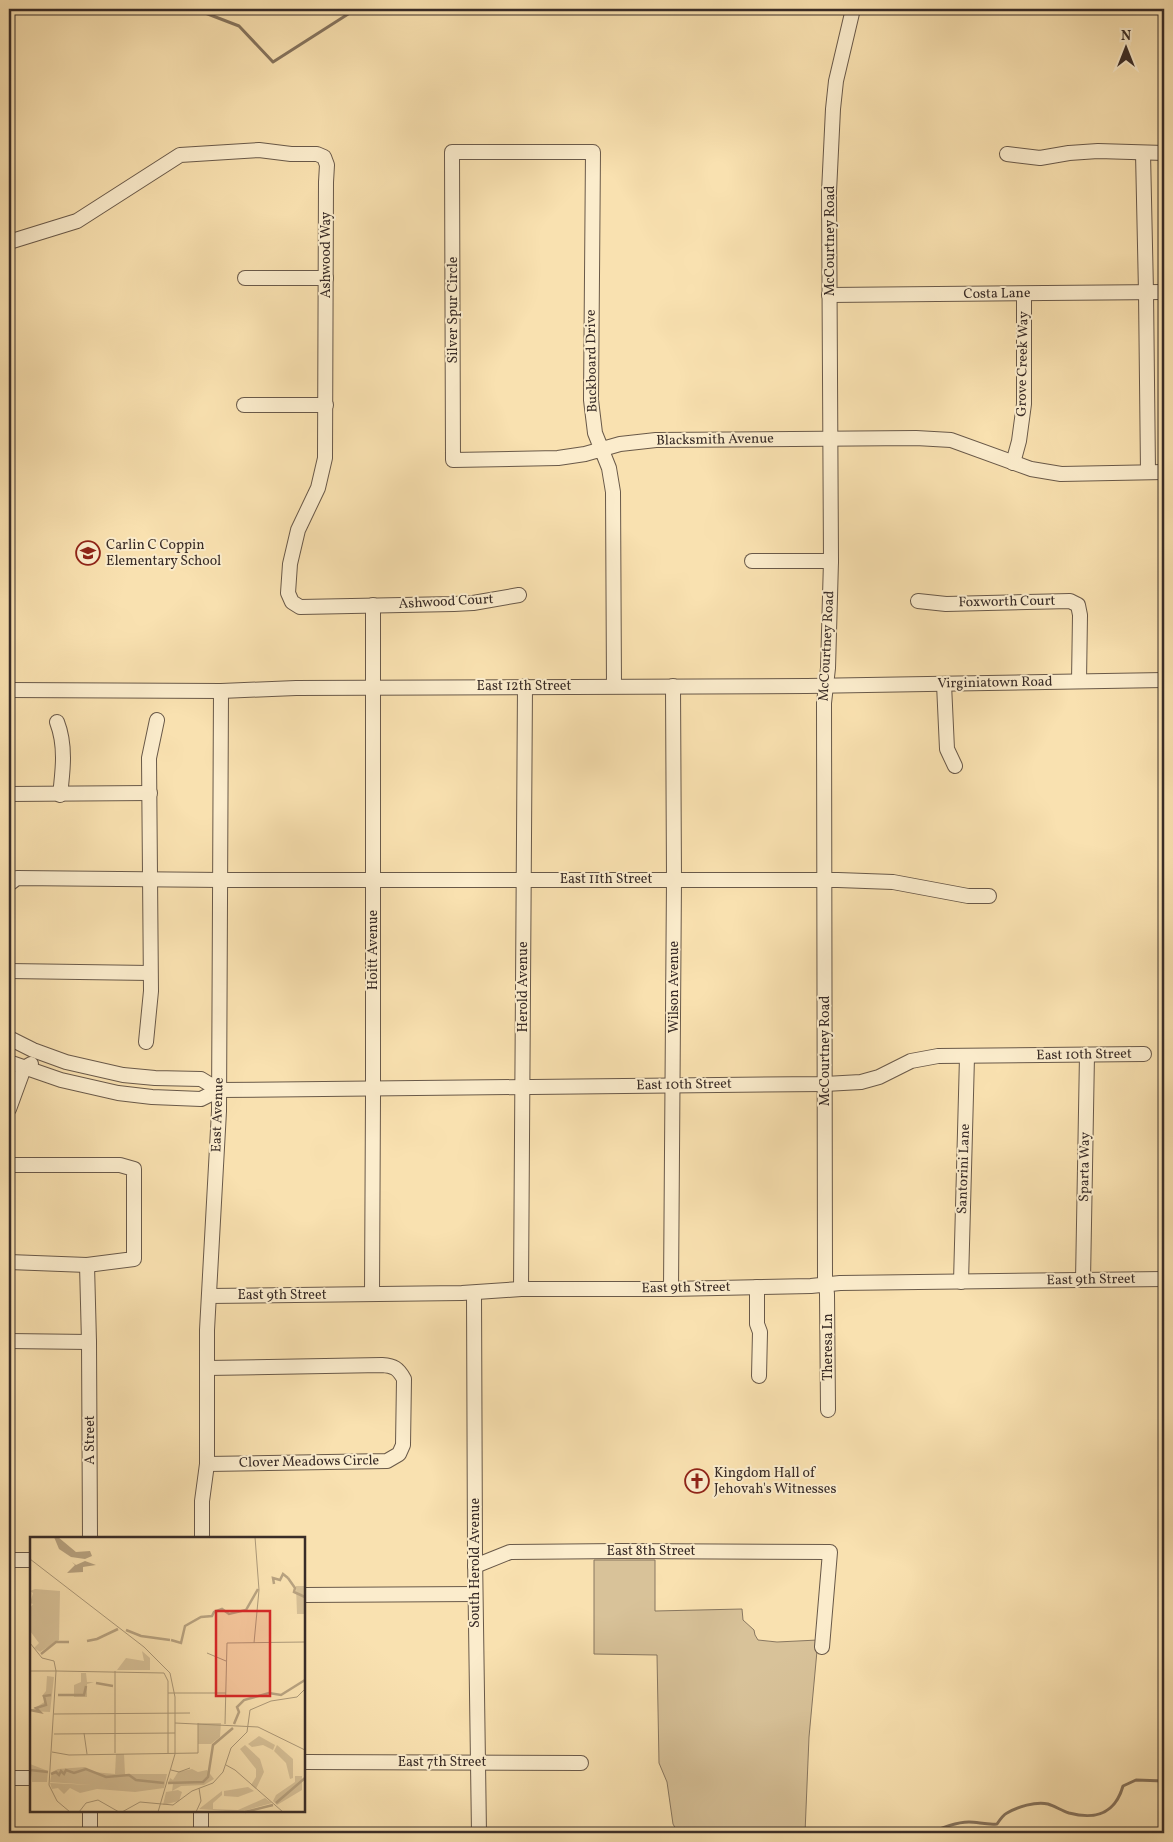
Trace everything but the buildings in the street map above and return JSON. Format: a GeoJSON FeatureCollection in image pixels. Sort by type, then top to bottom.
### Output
{"type":"FeatureCollection","features":[{"type":"Feature","properties":{"kind":"street","name":"McCourtney Road"},"geometry":{"type":"LineString","coordinates":[[826,1285],[824,703],[831,561],[829,192],[836,81],[853,9]]}},
{"type":"Feature","properties":{"kind":"street","name":"Ashwood Way"},"geometry":{"type":"LineString","coordinates":[[9,242],[77,221],[180,155],[258,150],[291,154],[316,154],[324,157],[327,165],[326,442],[323,472],[318,488],[298,530],[294,544],[288,592],[292,602],[300,607],[373,605]]}},
{"type":"Feature","properties":{"kind":"street","name":"Silver Spur Circle"},"geometry":{"type":"LineString","coordinates":[[593,152],[452,152],[453,460],[558,458],[601,450]]}},
{"type":"Feature","properties":{"kind":"street","name":"Buckboard Drive"},"geometry":{"type":"LineString","coordinates":[[593,152],[591,400],[595,433],[609,468],[612,492],[614,686]]}},
{"type":"Feature","properties":{"kind":"street"},"geometry":{"type":"LineString","coordinates":[[1007,154],[1040,158],[1069,153],[1164,153]]}},
{"type":"Feature","properties":{"kind":"street"},"geometry":{"type":"LineString","coordinates":[[1143,153],[1148,472]]}},
{"type":"Feature","properties":{"kind":"street"},"geometry":{"type":"LineString","coordinates":[[245,278],[326,278]]}},
{"type":"Feature","properties":{"kind":"street","name":"Costa Lane"},"geometry":{"type":"LineString","coordinates":[[829,295],[1164,292]]}},
{"type":"Feature","properties":{"kind":"street","name":"Grove Creek Way"},"geometry":{"type":"LineString","coordinates":[[1013,463],[1020,441],[1024,404],[1024,294]]}},
{"type":"Feature","properties":{"kind":"street"},"geometry":{"type":"LineString","coordinates":[[244,406],[326,406]]}},
{"type":"Feature","properties":{"kind":"street","name":"Blacksmith Avenue"},"geometry":{"type":"LineString","coordinates":[[601,450],[620,444],[656,440],[916,438],[951,440],[1013,463],[1045,472],[1060,474],[1164,472]]}},
{"type":"Feature","properties":{"kind":"street"},"geometry":{"type":"LineString","coordinates":[[752,561],[831,561]]}},
{"type":"Feature","properties":{"kind":"street","name":"Ashwood Court"},"geometry":{"type":"LineString","coordinates":[[373,605],[474,603],[519,595]]}},
{"type":"Feature","properties":{"kind":"street","name":"Foxworth Court"},"geometry":{"type":"LineString","coordinates":[[918,601],[946,604],[1070,601],[1078,605],[1080,615],[1079,681]]}},
{"type":"Feature","properties":{"kind":"street","name":"Hoitt Avenue"},"geometry":{"type":"LineString","coordinates":[[372,1294],[373,605]]}},
{"type":"Feature","properties":{"kind":"street","name":"Virginiatown Road"},"geometry":{"type":"LineString","coordinates":[[826,686],[1164,680]]}},
{"type":"Feature","properties":{"kind":"street"},"geometry":{"type":"LineString","coordinates":[[944,684],[947,749],[955,766]]}},
{"type":"Feature","properties":{"kind":"street","name":"Herold Avenue"},"geometry":{"type":"LineString","coordinates":[[521,1289],[525,686]]}},
{"type":"Feature","properties":{"kind":"street","name":"Wilson Avenue"},"geometry":{"type":"LineString","coordinates":[[671,1289],[674,879],[673,686]]}},
{"type":"Feature","properties":{"kind":"street","name":"East 12th Street"},"geometry":{"type":"LineString","coordinates":[[9,690],[221,691],[373,687],[826,686]]}},
{"type":"Feature","properties":{"kind":"street","name":"East Avenue"},"geometry":{"type":"LineString","coordinates":[[202,1537],[202,1501],[207,1464],[209,1296],[219,1111],[221,691]]}},
{"type":"Feature","properties":{"kind":"street"},"geometry":{"type":"LineString","coordinates":[[146,1042],[150,1013],[149,758],[157,720]]}},
{"type":"Feature","properties":{"kind":"street"},"geometry":{"type":"LineString","coordinates":[[57,722],[62,733],[64,762],[60,794]]}},
{"type":"Feature","properties":{"kind":"street"},"geometry":{"type":"LineString","coordinates":[[9,794],[150,793]]}},
{"type":"Feature","properties":{"kind":"street","name":"East 11th Street"},"geometry":{"type":"LineString","coordinates":[[9,884],[17,878],[824,880],[893,882],[968,896],[989,896]]}},
{"type":"Feature","properties":{"kind":"street"},"geometry":{"type":"LineString","coordinates":[[9,971],[150,973]]}},
{"type":"Feature","properties":{"kind":"street"},"geometry":{"type":"LineString","coordinates":[[9,1038],[33,1050],[66,1062],[123,1075],[201,1079],[219,1090]]}},
{"type":"Feature","properties":{"kind":"street","name":"Sparta Way"},"geometry":{"type":"LineString","coordinates":[[1083,1280],[1087,1054]]}},
{"type":"Feature","properties":{"kind":"street","name":"East 10th Street"},"geometry":{"type":"LineString","coordinates":[[219,1090],[825,1084],[861,1082],[879,1077],[912,1061],[938,1056],[1144,1054]]}},
{"type":"Feature","properties":{"kind":"street","name":"Santorini Lane"},"geometry":{"type":"LineString","coordinates":[[961,1282],[967,1056]]}},
{"type":"Feature","properties":{"kind":"street"},"geometry":{"type":"LineString","coordinates":[[9,1062],[60,1080],[118,1093],[152,1097],[201,1099],[219,1090]]}},
{"type":"Feature","properties":{"kind":"street"},"geometry":{"type":"LineString","coordinates":[[9,1109],[24,1068],[34,1062],[66,1062]]}},
{"type":"Feature","properties":{"kind":"street"},"geometry":{"type":"LineString","coordinates":[[201,1079],[219,1066]]}},
{"type":"Feature","properties":{"kind":"street"},"geometry":{"type":"LineString","coordinates":[[201,1099],[219,1111]]}},
{"type":"Feature","properties":{"kind":"street"},"geometry":{"type":"LineString","coordinates":[[9,1165],[120,1165],[134,1169],[134,1259],[87,1265],[9,1262]]}},
{"type":"Feature","properties":{"kind":"street","name":"A Street"},"geometry":{"type":"LineString","coordinates":[[87,1265],[90,1342],[90,1537]]}},
{"type":"Feature","properties":{"kind":"street","name":"East 9th Street"},"geometry":{"type":"LineString","coordinates":[[209,1296],[474,1293],[521,1289],[671,1289],[826,1285],[840,1283],[1164,1279]]}},
{"type":"Feature","properties":{"kind":"street","name":"Theresa Ln"},"geometry":{"type":"LineString","coordinates":[[826,1285],[828,1410]]}},
{"type":"Feature","properties":{"kind":"street"},"geometry":{"type":"LineString","coordinates":[[757,1287],[757,1324],[760,1332],[759,1376]]}},
{"type":"Feature","properties":{"kind":"street","name":"South Herold Avenue"},"geometry":{"type":"LineString","coordinates":[[474,1293],[475,1594],[479,1833]]}},
{"type":"Feature","properties":{"kind":"street"},"geometry":{"type":"LineString","coordinates":[[9,1342],[90,1342]]}},
{"type":"Feature","properties":{"kind":"street","name":"Clover Meadows Circle"},"geometry":{"type":"LineString","coordinates":[[207,1368],[382,1365],[393,1366],[399,1370],[404,1379],[403,1445],[399,1454],[387,1461],[207,1464]]}},
{"type":"Feature","properties":{"kind":"street","name":"East 8th Street"},"geometry":{"type":"LineString","coordinates":[[475,1566],[510,1552],[830,1552],[822,1647]]}},
{"type":"Feature","properties":{"kind":"street"},"geometry":{"type":"LineString","coordinates":[[9,1560],[30,1560]]}},
{"type":"Feature","properties":{"kind":"street"},"geometry":{"type":"LineString","coordinates":[[305,1595],[475,1594]]}},
{"type":"Feature","properties":{"kind":"street","name":"East 7th Street"},"geometry":{"type":"LineString","coordinates":[[305,1762],[581,1763]]}},
{"type":"Feature","properties":{"kind":"street"},"geometry":{"type":"LineString","coordinates":[[9,1778],[30,1778]]}},
{"type":"Feature","properties":{"kind":"street"},"geometry":{"type":"LineString","coordinates":[[90,1812],[90,1833]]}},
{"type":"Feature","properties":{"kind":"street"},"geometry":{"type":"LineString","coordinates":[[201,1812],[201,1833]]}},
{"type":"Feature","properties":{"kind":"shaded area"},"geometry":{"type":"Polygon","coordinates":[[[594,1560],[655,1560],[655,1611],[742,1609],[743,1620],[754,1630],[758,1640],[777,1642],[818,1640],[809,1737],[805,1833],[678,1833],[673,1824],[667,1782],[659,1763],[657,1655],[594,1654],[594,1560]]]}},
{"type":"Feature","properties":{"kind":"waterway"},"geometry":{"type":"LineString","coordinates":[[198,9],[239,26],[273,62],[356,9]]}},
{"type":"Feature","properties":{"kind":"waterway"},"geometry":{"type":"LineString","coordinates":[[930,1833],[964,1822],[997,1824],[1004,1815],[1011,1811],[1038,1803],[1048,1804],[1066,1812],[1079,1815],[1096,1815],[1110,1809],[1123,1786],[1136,1780],[1164,1781]]}},
{"type":"Feature","properties":{"kind":"place","name":"Carlin C Coppin Elementary School"},"geometry":{"type":"Point","coordinates":[88,553]}},
{"type":"Feature","properties":{"kind":"place","name":"Kingdom Hall of Jehovah's Witnesses"},"geometry":{"type":"Point","coordinates":[697,1481]}}]}
